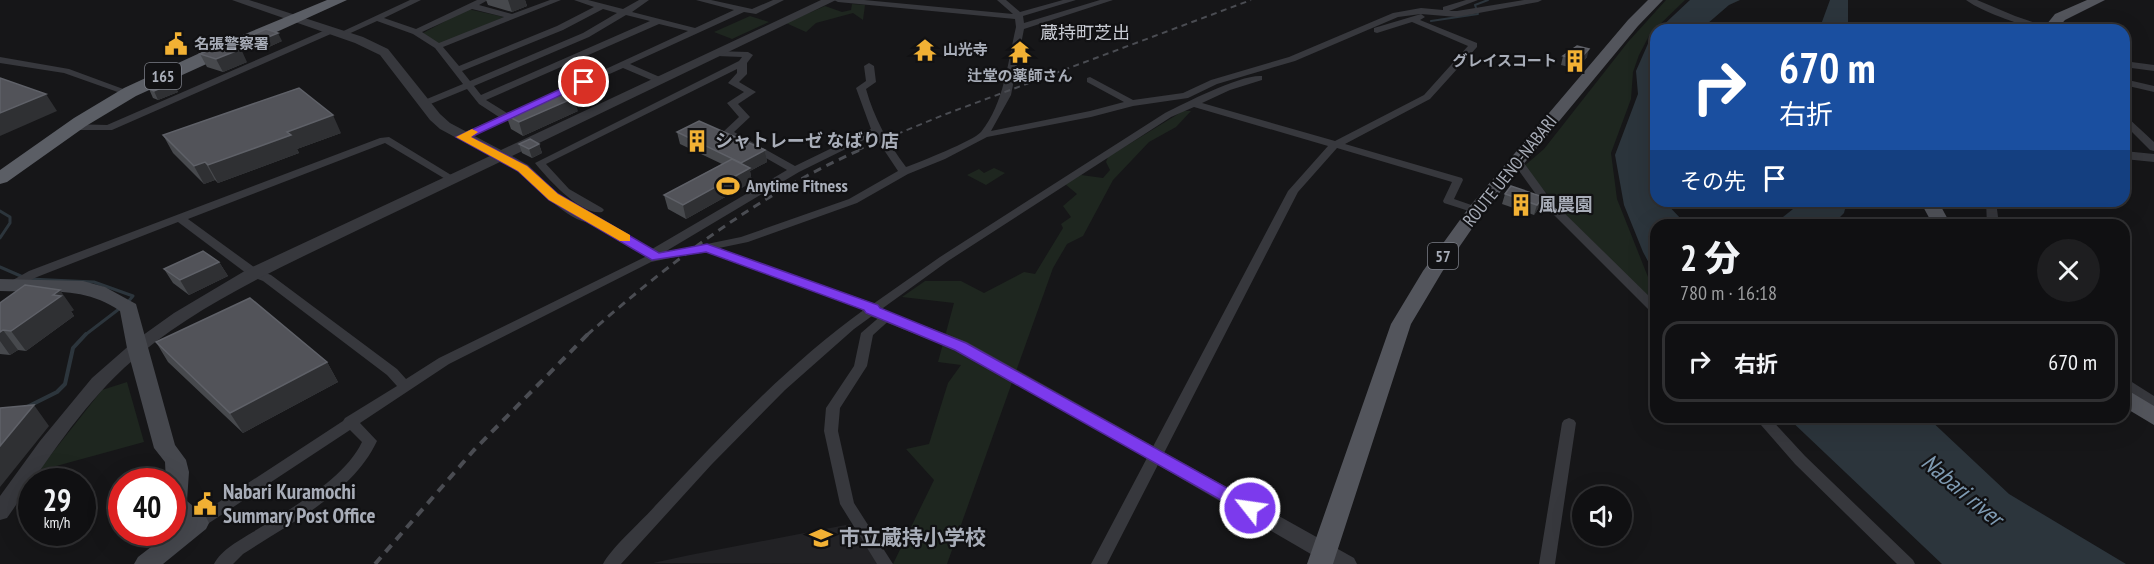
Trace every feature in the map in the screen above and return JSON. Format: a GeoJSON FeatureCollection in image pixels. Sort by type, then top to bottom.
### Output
{"type":"FeatureCollection","features":[{"type":"Feature","properties":{"kind":"highway","name":"165"},"geometry":{"type":"LineString","coordinates":[[0,178],[72,127],[129,93],[340,0]]}},
{"type":"Feature","properties":{"kind":"main road","name":"ROUTE UENO-NABARI"},"geometry":{"type":"LineString","coordinates":[[1322,558],[1401,324],[1433,271],[1476,210],[1633,23],[1656,0]]}},
{"type":"Feature","properties":{"kind":"main road"},"geometry":{"type":"LineString","coordinates":[[2055,24],[2065,14],[2098,0]]}},
{"type":"Feature","properties":{"kind":"main road"},"geometry":{"type":"LineString","coordinates":[[3,285],[62,284],[99,289],[125,304],[165,448],[175,460],[178,472],[176,501],[181,511],[198,523],[146,564]]}},
{"type":"Feature","properties":{"kind":"main road"},"geometry":{"type":"LineString","coordinates":[[2130,400],[2154,417]]}},
{"type":"Feature","properties":{"kind":"street"},"geometry":{"type":"LineString","coordinates":[[238,0],[369,44],[390,56],[435,117],[462,137],[500,156],[532,176],[553,197],[595,215]]}},
{"type":"Feature","properties":{"kind":"street"},"geometry":{"type":"LineString","coordinates":[[72,127],[108,128],[417,0]]}},
{"type":"Feature","properties":{"kind":"street"},"geometry":{"type":"LineString","coordinates":[[416,32],[484,0]]}},
{"type":"Feature","properties":{"kind":"street"},"geometry":{"type":"LineString","coordinates":[[438,46],[556,0]]}},
{"type":"Feature","properties":{"kind":"street"},"geometry":{"type":"LineString","coordinates":[[578,0],[696,31]]}},
{"type":"Feature","properties":{"kind":"street"},"geometry":{"type":"LineString","coordinates":[[425,103],[586,35],[645,0]]}},
{"type":"Feature","properties":{"kind":"street"},"geometry":{"type":"LineString","coordinates":[[700,0],[753,12],[780,0]]}},
{"type":"Feature","properties":{"kind":"street"},"geometry":{"type":"LineString","coordinates":[[0,512],[71,416],[137,348],[206,301],[254,273],[830,0]]}},
{"type":"Feature","properties":{"kind":"street"},"geometry":{"type":"LineString","coordinates":[[838,0],[1019,20],[1110,0]]}},
{"type":"Feature","properties":{"kind":"street"},"geometry":{"type":"LineString","coordinates":[[1001,0],[1019,20]]}},
{"type":"Feature","properties":{"kind":"street"},"geometry":{"type":"LineString","coordinates":[[1019,20],[1072,0]]}},
{"type":"Feature","properties":{"kind":"street"},"geometry":{"type":"LineString","coordinates":[[611,564],[707,460],[780,387],[877,312],[1126,142],[1192,103],[1227,88],[1333,51],[1368,33],[1437,12],[1458,2],[1474,0]]}},
{"type":"Feature","properties":{"kind":"street"},"geometry":{"type":"LineString","coordinates":[[717,53],[748,55],[742,63],[540,163],[565,191],[595,215],[655,255],[744,240],[852,201],[904,172],[941,157],[984,135],[1091,114],[1132,103],[1185,96],[1214,82],[1292,59],[1396,15],[1477,11],[1538,0]]}},
{"type":"Feature","properties":{"kind":"street"},"geometry":{"type":"LineString","coordinates":[[1970,0],[2030,24]]}},
{"type":"Feature","properties":{"kind":"street"},"geometry":{"type":"LineString","coordinates":[[472,6],[512,17]]}},
{"type":"Feature","properties":{"kind":"street"},"geometry":{"type":"LineString","coordinates":[[457,70],[560,28],[602,6]]}},
{"type":"Feature","properties":{"kind":"street"},"geometry":{"type":"LineString","coordinates":[[538,103],[742,10]]}},
{"type":"Feature","properties":{"kind":"street"},"geometry":{"type":"LineString","coordinates":[[376,18],[416,32],[438,46],[480,99],[506,117]]}},
{"type":"Feature","properties":{"kind":"street"},"geometry":{"type":"LineString","coordinates":[[1099,564],[1293,191],[1333,146],[1427,97],[1474,45],[1411,19]]}},
{"type":"Feature","properties":{"kind":"street"},"geometry":{"type":"LineString","coordinates":[[984,135],[1006,95],[1019,20]]}},
{"type":"Feature","properties":{"kind":"street"},"geometry":{"type":"LineString","coordinates":[[480,99],[658,21]]}},
{"type":"Feature","properties":{"kind":"street"},"geometry":{"type":"LineString","coordinates":[[0,60],[66,71],[129,93]]}},
{"type":"Feature","properties":{"kind":"street"},"geometry":{"type":"LineString","coordinates":[[742,63],[742,74],[734,83],[751,92],[732,103],[745,117],[727,133],[795,170]]}},
{"type":"Feature","properties":{"kind":"street"},"geometry":{"type":"LineString","coordinates":[[622,64],[659,80]]}},
{"type":"Feature","properties":{"kind":"street"},"geometry":{"type":"LineString","coordinates":[[2130,65],[2154,68]]}},
{"type":"Feature","properties":{"kind":"street"},"geometry":{"type":"LineString","coordinates":[[869,66],[871,81],[861,88],[875,131],[904,172]]}},
{"type":"Feature","properties":{"kind":"street"},"geometry":{"type":"LineString","coordinates":[[1090,81],[1132,103]]}},
{"type":"Feature","properties":{"kind":"street"},"geometry":{"type":"LineString","coordinates":[[2130,82],[2154,89]]}},
{"type":"Feature","properties":{"kind":"street"},"geometry":{"type":"LineString","coordinates":[[1192,103],[1333,146],[1458,180],[1448,201],[1476,210]]}},
{"type":"Feature","properties":{"kind":"street"},"geometry":{"type":"LineString","coordinates":[[462,137],[528,108]]}},
{"type":"Feature","properties":{"kind":"street"},"geometry":{"type":"LineString","coordinates":[[2130,125],[2154,148]]}},
{"type":"Feature","properties":{"kind":"street"},"geometry":{"type":"LineString","coordinates":[[198,523],[404,385],[444,361],[655,255],[795,170],[875,131]]}},
{"type":"Feature","properties":{"kind":"street"},"geometry":{"type":"LineString","coordinates":[[3,285],[384,140],[388,140],[451,178]]}},
{"type":"Feature","properties":{"kind":"street"},"geometry":{"type":"LineString","coordinates":[[2130,156],[2154,158]]}},
{"type":"Feature","properties":{"kind":"street"},"geometry":{"type":"LineString","coordinates":[[1517,161],[1547,202],[1650,304]]}},
{"type":"Feature","properties":{"kind":"street"},"geometry":{"type":"LineString","coordinates":[[181,219],[254,273],[267,278],[392,372],[404,385]]}},
{"type":"Feature","properties":{"kind":"street"},"geometry":{"type":"LineString","coordinates":[[707,248],[961,346],[1156,454],[1322,558],[1346,564]]}},
{"type":"Feature","properties":{"kind":"street"},"geometry":{"type":"LineString","coordinates":[[877,312],[867,333],[860,366],[833,408],[831,431],[847,504],[885,564]]}},
{"type":"Feature","properties":{"kind":"street"},"geometry":{"type":"LineString","coordinates":[[2130,386],[2154,403]]}},
{"type":"Feature","properties":{"kind":"street"},"geometry":{"type":"LineString","coordinates":[[222,564],[238,550],[347,474],[368,448],[370,441],[350,421]]}},
{"type":"Feature","properties":{"kind":"street"},"geometry":{"type":"LineString","coordinates":[[1547,564],[1569,423]]}},
{"type":"Feature","properties":{"kind":"street"},"geometry":{"type":"LineString","coordinates":[[1766,423],[1800,460],[1907,564]]}},
{"type":"Feature","properties":{"kind":"shaded area"},"geometry":{"type":"Polygon","coordinates":[[[1666,0],[1685,0],[1660,24],[1650,24],[1650,34],[1633,72],[1631,99],[1611,153],[1617,199],[1650,280],[1650,299],[1567,216],[1523,167],[1544,149],[1628,42],[1666,0]]]}},
{"type":"Feature","properties":{"kind":"shaded area"},"geometry":{"type":"Polygon","coordinates":[[[852,4],[865,5],[863,20],[853,13],[816,23],[806,32],[786,23],[825,6],[842,12],[851,10],[852,4]]]}},
{"type":"Feature","properties":{"kind":"shaded area"},"geometry":{"type":"Polygon","coordinates":[[[468,9],[504,17],[443,43],[437,43],[423,33],[468,9]]]}},
{"type":"Feature","properties":{"kind":"shaded area"},"geometry":{"type":"Polygon","coordinates":[[[750,16],[769,22],[732,39],[714,32],[750,16]]]}},
{"type":"Feature","properties":{"kind":"shaded area"},"geometry":{"type":"Polygon","coordinates":[[[1183,111],[1191,111],[1176,127],[1149,142],[1113,180],[1083,236],[1067,244],[1053,268],[947,564],[893,564],[934,480],[906,449],[929,444],[948,383],[961,365],[938,362],[954,303],[902,297],[925,281],[961,281],[984,293],[1024,272],[1035,274],[1063,228],[1061,224],[1071,217],[1063,206],[1077,194],[1065,184],[1081,175],[1103,178],[1110,170],[1106,162],[1108,157],[1183,111]]]}},
{"type":"Feature","properties":{"kind":"shaded area"},"geometry":{"type":"Polygon","coordinates":[[[994,168],[1005,173],[986,185],[967,175],[979,169],[984,173],[994,168]]]}},
{"type":"Feature","properties":{"kind":"shaded area"},"geometry":{"type":"Polygon","coordinates":[[[127,382],[144,442],[49,468],[40,468],[102,390],[127,382]]]}},
{"type":"Feature","properties":{"kind":"shaded area","name":"市立蔵持小学校"},"geometry":{"type":"Polygon","coordinates":[[[851,524],[879,564],[653,563],[690,555],[851,524]]]}},
{"type":"Feature","properties":{"kind":"water"},"geometry":{"type":"Polygon","coordinates":[[[1690,0],[1740,0],[1729,5],[1707,24],[1664,24],[1690,0]]]}},
{"type":"Feature","properties":{"kind":"water"},"geometry":{"type":"Polygon","coordinates":[[[1830,0],[1848,0],[1848,24],[1821,24],[1830,0]]]}},
{"type":"Feature","properties":{"kind":"water"},"geometry":{"type":"Polygon","coordinates":[[[1650,39],[1650,207],[1670,207],[1681,219],[1650,219],[1650,265],[1624,205],[1615,155],[1638,94],[1636,71],[1650,39]]]}},
{"type":"Feature","properties":{"kind":"water"},"geometry":{"type":"Polygon","coordinates":[[[1796,207],[1846,207],[1844,213],[1838,219],[1780,219],[1796,207]]]}},
{"type":"Feature","properties":{"kind":"water","name":"Nabari river"},"geometry":{"type":"Polygon","coordinates":[[[1793,423],[1933,423],[2009,494],[2126,564],[1942,564],[1793,423]]]}},
{"type":"Feature","properties":{"kind":"building"},"geometry":{"type":"Polygon","coordinates":[[[266,29],[278,33],[256,42],[244,39],[266,29]]]}},
{"type":"Feature","properties":{"kind":"building"},"geometry":{"type":"Polygon","coordinates":[[[225,44],[241,49],[216,59],[200,54],[225,44]]]}},
{"type":"Feature","properties":{"kind":"building"},"geometry":{"type":"Polygon","coordinates":[[[1577,46],[1589,49],[1579,60],[1563,56],[1577,46]]]}},
{"type":"Feature","properties":{"kind":"building"},"geometry":{"type":"Polygon","coordinates":[[[0,78],[46,94],[0,113],[0,78]]]}},
{"type":"Feature","properties":{"kind":"building"},"geometry":{"type":"Polygon","coordinates":[[[158,78],[173,83],[154,91],[149,89],[150,81],[158,78]]]}},
{"type":"Feature","properties":{"kind":"building"},"geometry":{"type":"Polygon","coordinates":[[[299,88],[333,115],[287,132],[291,135],[208,165],[205,162],[194,166],[163,135],[299,88]]]}},
{"type":"Feature","properties":{"kind":"building"},"geometry":{"type":"Polygon","coordinates":[[[561,91],[574,98],[519,122],[506,115],[561,91]]]}},
{"type":"Feature","properties":{"kind":"building"},"geometry":{"type":"Polygon","coordinates":[[[699,121],[765,150],[741,163],[677,132],[699,121]]]}},
{"type":"Feature","properties":{"kind":"building"},"geometry":{"type":"Polygon","coordinates":[[[530,139],[539,144],[529,149],[519,144],[530,139]]]}},
{"type":"Feature","properties":{"kind":"building"},"geometry":{"type":"Polygon","coordinates":[[[732,159],[750,168],[683,205],[664,195],[732,159]]]}},
{"type":"Feature","properties":{"kind":"building"},"geometry":{"type":"Polygon","coordinates":[[[1511,186],[1543,197],[1537,205],[1505,194],[1511,186]]]}},
{"type":"Feature","properties":{"kind":"building"},"geometry":{"type":"Polygon","coordinates":[[[203,251],[219,262],[180,280],[164,269],[203,251]]]}},
{"type":"Feature","properties":{"kind":"building"},"geometry":{"type":"Polygon","coordinates":[[[25,285],[60,290],[53,295],[61,296],[11,331],[0,332],[0,303],[25,285]]]}},
{"type":"Feature","properties":{"kind":"building"},"geometry":{"type":"Polygon","coordinates":[[[250,298],[327,362],[230,413],[156,342],[250,298]]]}},
{"type":"Feature","properties":{"kind":"building"},"geometry":{"type":"Polygon","coordinates":[[[34,405],[0,446],[0,408],[34,405]]]}},
{"type":"Feature","properties":{"kind":"waterway"},"geometry":{"type":"LineString","coordinates":[[1431,21],[1478,14],[1475,5],[1488,0]]}},
{"type":"Feature","properties":{"kind":"waterway"},"geometry":{"type":"LineString","coordinates":[[0,211],[10,217],[10,223],[0,238]]}},
{"type":"Feature","properties":{"kind":"waterway"},"geometry":{"type":"LineString","coordinates":[[0,267],[23,277]]}},
{"type":"Feature","properties":{"kind":"waterway"},"geometry":{"type":"LineString","coordinates":[[29,279],[94,282],[133,296],[127,303]]}},
{"type":"Feature","properties":{"kind":"waterway"},"geometry":{"type":"LineString","coordinates":[[85,335],[119,309]]}},
{"type":"Feature","properties":{"kind":"waterway"},"geometry":{"type":"LineString","coordinates":[[27,407],[57,392],[65,384],[73,348],[85,335]]}},
{"type":"Feature","properties":{"kind":"railway"},"geometry":{"type":"LineString","coordinates":[[858,150],[946,114],[1251,0]]}},
{"type":"Feature","properties":{"kind":"railway"},"geometry":{"type":"LineString","coordinates":[[587,335],[650,281],[752,208],[824,167],[862,149]]}},
{"type":"Feature","properties":{"kind":"railway"},"geometry":{"type":"LineString","coordinates":[[375,564],[474,450],[587,335]]}},
{"type":"Feature","properties":{"kind":"slow traffic"},"geometry":{"type":"LineString","coordinates":[[472,132],[462,137],[523,168],[553,197],[625,238]]}},
{"type":"Feature","properties":{"kind":"place","name":"名張警察署"},"geometry":{"type":"Point","coordinates":[176,44]}},
{"type":"Feature","properties":{"kind":"place","name":"山光寺"},"geometry":{"type":"Point","coordinates":[925,50]}},
{"type":"Feature","properties":{"kind":"place","name":"辻堂の薬師さん"},"geometry":{"type":"Point","coordinates":[1020,52]}},
{"type":"Feature","properties":{"kind":"place","name":"グレイスコート"},"geometry":{"type":"Point","coordinates":[1575,61]}},
{"type":"Feature","properties":{"kind":"place","name":"シャトレーゼ なばり店"},"geometry":{"type":"Point","coordinates":[697,141]}},
{"type":"Feature","properties":{"kind":"place","name":"Anytime Fitness"},"geometry":{"type":"Point","coordinates":[728,186]}},
{"type":"Feature","properties":{"kind":"place","name":"風農園"},"geometry":{"type":"Point","coordinates":[1521,205]}},
{"type":"Feature","properties":{"kind":"place","name":"Nabari Kuramochi Summary Post Office"},"geometry":{"type":"Point","coordinates":[205,504]}},
{"type":"Feature","properties":{"kind":"place","name":"市立蔵持小学校"},"geometry":{"type":"Point","coordinates":[821,538]}},
{"type":"Feature","properties":{"kind":"district","name":"蔵持町芝出"},"geometry":{"type":"Point","coordinates":[1085,33]}},
{"type":"Feature","properties":{"kind":"route"},"geometry":{"type":"LineString","coordinates":[[584,82],[462,137],[523,168],[553,197],[657,257],[707,248],[873,308],[871,310],[961,346],[1250,508]]}}]}
